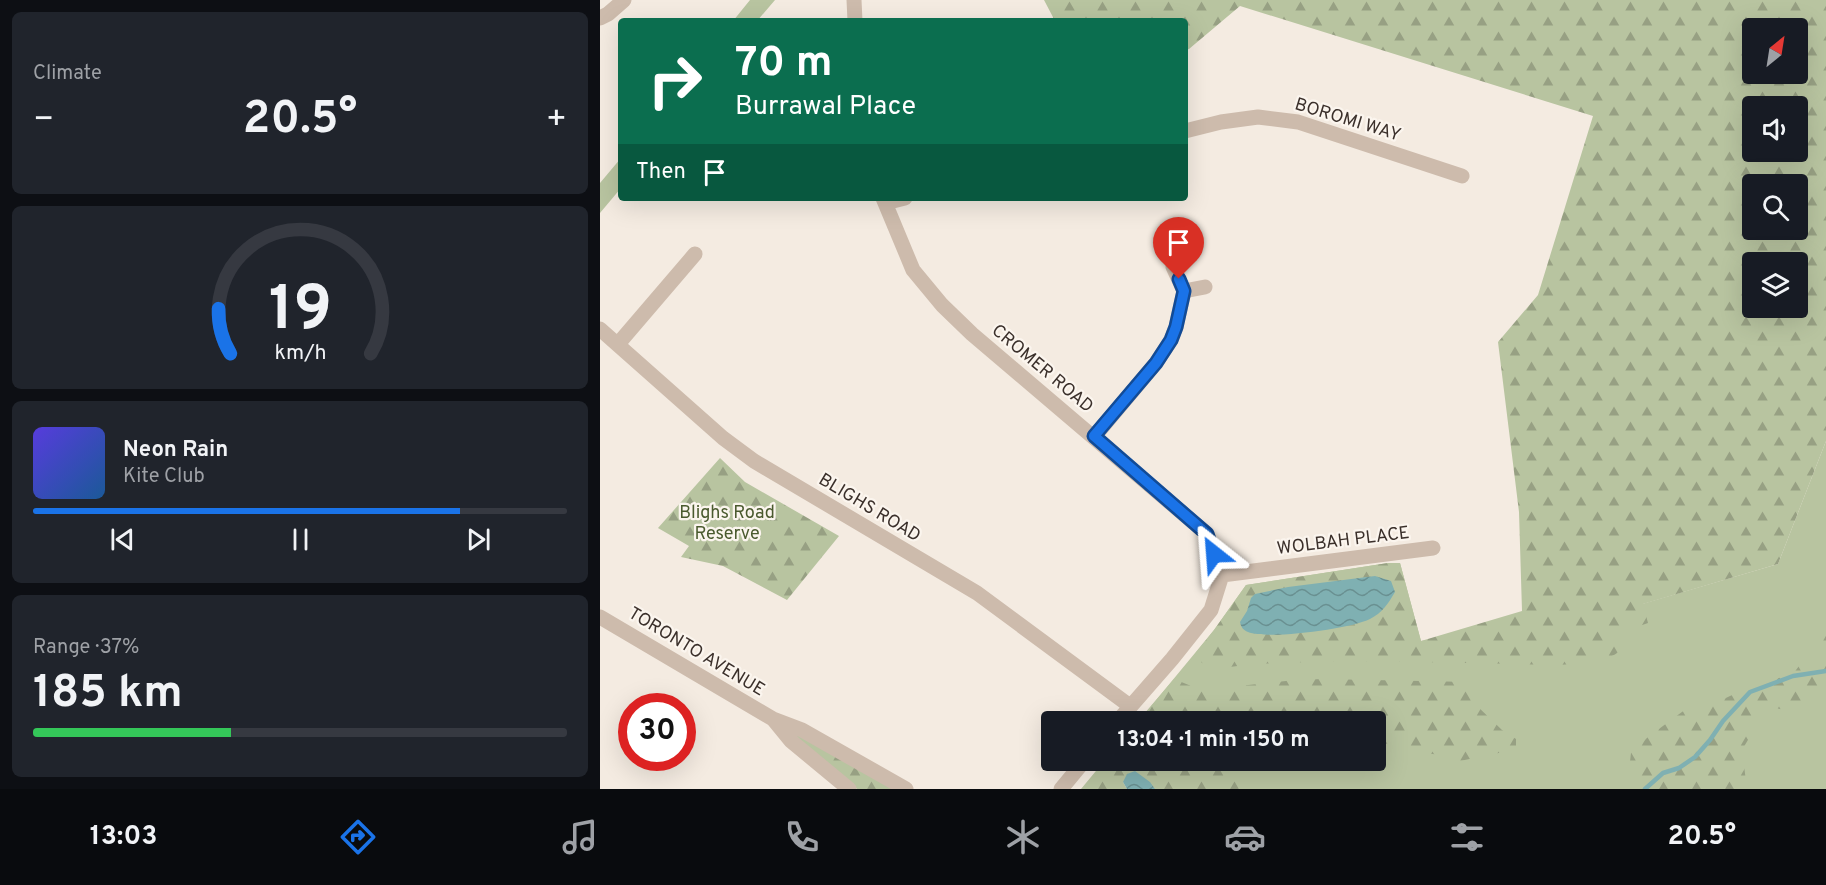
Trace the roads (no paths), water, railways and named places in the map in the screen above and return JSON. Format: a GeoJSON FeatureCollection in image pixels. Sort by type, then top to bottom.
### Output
{"type":"FeatureCollection","features":[{"type":"Feature","properties":{"kind":"street"},"geometry":{"type":"LineString","coordinates":[[600,18],[624,0]]}},
{"type":"Feature","properties":{"kind":"street"},"geometry":{"type":"LineString","coordinates":[[854,0],[855,18]]}},
{"type":"Feature","properties":{"kind":"street","name":"BOROMI WAY"},"geometry":{"type":"LineString","coordinates":[[1188,130],[1221,122],[1258,117],[1298,122],[1462,176]]}},
{"type":"Feature","properties":{"kind":"street","name":"CROMER ROAD"},"geometry":{"type":"LineString","coordinates":[[884,201],[913,270],[942,305],[972,334],[1207,534],[1222,574]]}},
{"type":"Feature","properties":{"kind":"street"},"geometry":{"type":"LineString","coordinates":[[618,344],[695,254]]}},
{"type":"Feature","properties":{"kind":"street"},"geometry":{"type":"LineString","coordinates":[[1094,436],[1164,353],[1176,327],[1184,291],[1173,267]]}},
{"type":"Feature","properties":{"kind":"street"},"geometry":{"type":"LineString","coordinates":[[1184,291],[1205,287]]}},
{"type":"Feature","properties":{"kind":"street","name":"BLIGHS ROAD"},"geometry":{"type":"LineString","coordinates":[[600,329],[723,438],[754,461],[977,592],[1130,706]]}},
{"type":"Feature","properties":{"kind":"street","name":"WOLBAH PLACE"},"geometry":{"type":"LineString","coordinates":[[1222,574],[1433,548]]}},
{"type":"Feature","properties":{"kind":"street"},"geometry":{"type":"LineString","coordinates":[[1126,711],[1212,610],[1222,574]]}},
{"type":"Feature","properties":{"kind":"street","name":"TORONTO AVENUE"},"geometry":{"type":"LineString","coordinates":[[600,617],[773,719],[802,730],[906,789]]}},
{"type":"Feature","properties":{"kind":"street","name":"TORONTO AVENUE"},"geometry":{"type":"LineString","coordinates":[[773,719],[791,741],[849,789]]}},
{"type":"Feature","properties":{"kind":"street"},"geometry":{"type":"LineString","coordinates":[[1061,789],[1076,771]]}},
{"type":"Feature","properties":{"kind":"water"},"geometry":{"type":"Polygon","coordinates":[[[1375,576],[1391,581],[1395,592],[1378,614],[1360,623],[1309,632],[1273,635],[1248,632],[1241,625],[1240,622],[1255,594],[1288,587],[1375,576]]]}},
{"type":"Feature","properties":{"kind":"water"},"geometry":{"type":"Polygon","coordinates":[[[1135,771],[1150,782],[1155,789],[1127,789],[1123,782],[1127,774],[1135,771]]]}},
{"type":"Feature","properties":{"kind":"waterway"},"geometry":{"type":"LineString","coordinates":[[1645,789],[1663,773],[1679,768],[1695,757],[1723,721],[1750,692],[1793,676],[1826,671]]}},
{"type":"Feature","properties":{"kind":"park label","name":"Blighs Road Reserve"},"geometry":{"type":"Point","coordinates":[727,522]}}]}
